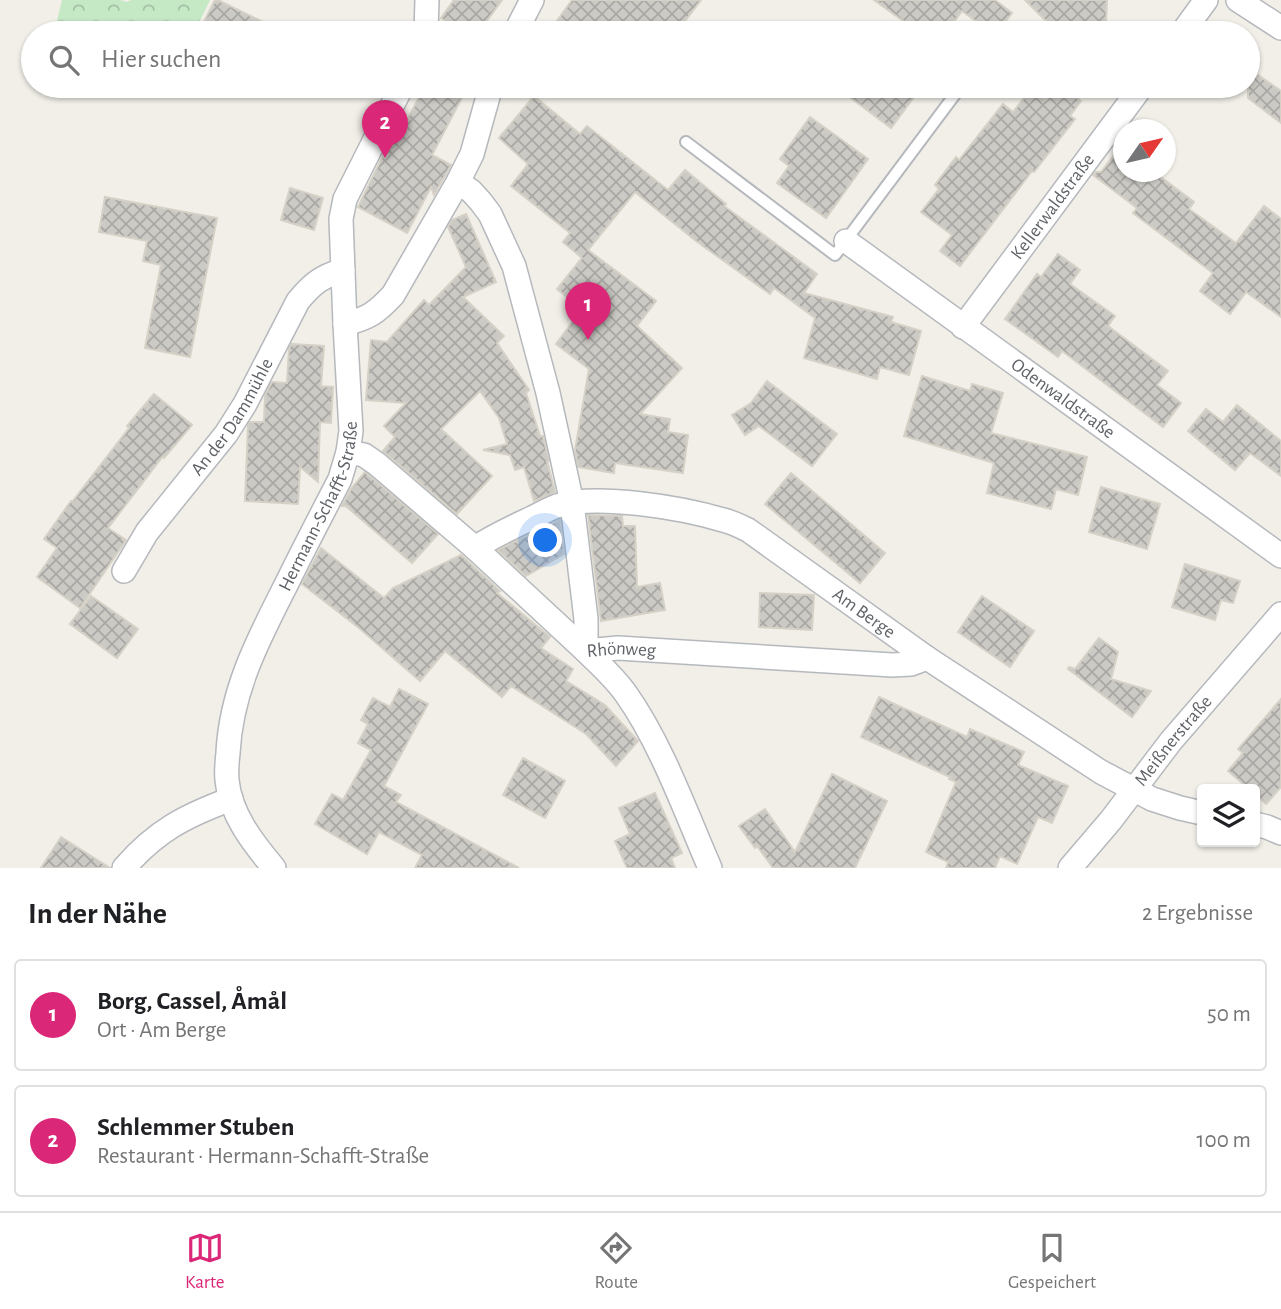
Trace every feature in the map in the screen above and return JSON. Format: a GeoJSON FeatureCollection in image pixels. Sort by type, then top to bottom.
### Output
{"type":"FeatureCollection","features":[{"type":"Feature","properties":{"kind":"street"},"geometry":{"type":"LineString","coordinates":[[426,21],[427,0]]}},
{"type":"Feature","properties":{"kind":"street"},"geometry":{"type":"LineString","coordinates":[[521,21],[532,0]]}},
{"type":"Feature","properties":{"kind":"street"},"geometry":{"type":"LineString","coordinates":[[1191,21],[1206,0]]}},
{"type":"Feature","properties":{"kind":"street"},"geometry":{"type":"LineString","coordinates":[[1238,0],[1281,28]]}},
{"type":"Feature","properties":{"kind":"street","name":"Hermann-Schafft-Straße"},"geometry":{"type":"LineString","coordinates":[[231,799],[227,779],[228,743],[235,699],[257,643],[340,479],[348,452],[351,409],[341,219],[345,199],[396,98]]}},
{"type":"Feature","properties":{"kind":"street"},"geometry":{"type":"LineString","coordinates":[[345,324],[365,319],[380,310],[393,296],[472,154],[488,98]]}},
{"type":"Feature","properties":{"kind":"street","name":"Kellerwaldstraße"},"geometry":{"type":"LineString","coordinates":[[963,327],[1133,98]]}},
{"type":"Feature","properties":{"kind":"street"},"geometry":{"type":"LineString","coordinates":[[458,182],[471,191],[490,214],[514,266],[548,393],[572,503],[586,619],[586,651],[613,677],[641,717],[662,757],[710,868]]}},
{"type":"Feature","properties":{"kind":"street","name":"Odenwaldstraße"},"geometry":{"type":"LineString","coordinates":[[846,241],[1281,556]]}},
{"type":"Feature","properties":{"kind":"street","name":"An der Dammühle"},"geometry":{"type":"LineString","coordinates":[[124,571],[147,531],[207,458],[245,404],[298,301],[323,277],[343,270]]}},
{"type":"Feature","properties":{"kind":"street","name":"Rhönweg"},"geometry":{"type":"LineString","coordinates":[[348,452],[363,455],[377,464],[475,548],[586,651],[618,648],[892,665],[911,664],[927,658]]}},
{"type":"Feature","properties":{"kind":"street","name":"Am Berge"},"geometry":{"type":"LineString","coordinates":[[475,548],[557,506],[572,503],[627,502],[726,520],[748,530],[927,658],[1101,772],[1153,799],[1197,812]]}},
{"type":"Feature","properties":{"kind":"street","name":"Meißnerstraße"},"geometry":{"type":"LineString","coordinates":[[1070,868],[1111,820],[1171,741],[1281,614]]}},
{"type":"Feature","properties":{"kind":"street"},"geometry":{"type":"LineString","coordinates":[[124,868],[154,838],[177,822],[197,811],[231,799],[241,822],[274,868]]}},
{"type":"Feature","properties":{"kind":"street"},"geometry":{"type":"LineString","coordinates":[[1260,825],[1281,833]]}},
{"type":"Feature","properties":{"kind":"lane"},"geometry":{"type":"LineString","coordinates":[[686,142],[835,255],[952,98]]}},
{"type":"Feature","properties":{"kind":"green space"},"geometry":{"type":"Polygon","coordinates":[[[62,0],[210,0],[200,21],[57,21],[62,0]]]}},
{"type":"Feature","properties":{"kind":"building"},"geometry":{"type":"Polygon","coordinates":[[[215,0],[218,0],[261,21],[204,21],[215,0]]]}},
{"type":"Feature","properties":{"kind":"building"},"geometry":{"type":"Polygon","coordinates":[[[454,0],[502,0],[487,21],[445,21],[441,18],[454,0]]]}},
{"type":"Feature","properties":{"kind":"building"},"geometry":{"type":"Polygon","coordinates":[[[572,0],[701,0],[685,21],[557,21],[572,0]]]}},
{"type":"Feature","properties":{"kind":"building"},"geometry":{"type":"Polygon","coordinates":[[[874,0],[995,0],[1012,13],[1006,21],[976,21],[962,11],[955,21],[903,21],[874,0]]]}},
{"type":"Feature","properties":{"kind":"building"},"geometry":{"type":"Polygon","coordinates":[[[1025,0],[1107,0],[1106,21],[1046,21],[1025,0]]]}},
{"type":"Feature","properties":{"kind":"building"},"geometry":{"type":"Polygon","coordinates":[[[1260,76],[1281,91],[1281,123],[1248,98],[1260,98],[1260,76]]]}},
{"type":"Feature","properties":{"kind":"building"},"geometry":{"type":"Polygon","coordinates":[[[419,98],[462,98],[432,155],[451,165],[434,195],[431,187],[407,233],[358,207],[393,135],[398,137],[419,98]]]}},
{"type":"Feature","properties":{"kind":"building"},"geometry":{"type":"Polygon","coordinates":[[[532,98],[536,98],[580,134],[587,126],[668,190],[685,170],[726,204],[724,206],[817,274],[804,293],[893,317],[891,322],[921,331],[909,375],[880,367],[877,379],[804,358],[815,318],[774,288],[770,294],[696,241],[635,192],[588,250],[656,301],[637,326],[682,368],[640,414],[670,419],[668,432],[688,435],[683,473],[615,463],[614,473],[578,467],[575,450],[589,369],[556,344],[582,309],[557,289],[582,258],[563,242],[570,233],[511,186],[528,164],[499,138],[532,98]]]}},
{"type":"Feature","properties":{"kind":"building"},"geometry":{"type":"Polygon","coordinates":[[[851,98],[913,98],[891,128],[851,98]]]}},
{"type":"Feature","properties":{"kind":"building"},"geometry":{"type":"Polygon","coordinates":[[[1024,98],[1077,98],[1081,101],[1070,116],[1075,119],[960,266],[940,251],[952,235],[921,212],[939,189],[935,185],[956,157],[959,160],[1003,104],[1013,112],[1024,98]]]}},
{"type":"Feature","properties":{"kind":"building"},"geometry":{"type":"Polygon","coordinates":[[[810,117],[868,159],[826,218],[777,183],[789,166],[780,159],[810,117]]]}},
{"type":"Feature","properties":{"kind":"building"},"geometry":{"type":"Polygon","coordinates":[[[1113,156],[1113,182],[1167,182],[1194,202],[1189,209],[1236,243],[1264,206],[1281,219],[1281,317],[1246,292],[1230,314],[1200,291],[1213,273],[1133,213],[1137,208],[1093,175],[1101,172],[1113,156]]]}},
{"type":"Feature","properties":{"kind":"building"},"geometry":{"type":"Polygon","coordinates":[[[290,188],[323,198],[314,230],[281,220],[290,188]]]}},
{"type":"Feature","properties":{"kind":"building"},"geometry":{"type":"Polygon","coordinates":[[[105,197],[217,218],[190,357],[145,348],[161,265],[143,261],[147,241],[99,232],[105,197]]]}},
{"type":"Feature","properties":{"kind":"building"},"geometry":{"type":"Polygon","coordinates":[[[466,214],[496,282],[463,297],[504,336],[497,343],[529,390],[526,393],[540,436],[543,436],[555,492],[534,501],[524,467],[515,470],[510,455],[483,450],[507,444],[499,418],[480,391],[441,429],[492,476],[457,514],[383,451],[395,437],[384,426],[406,403],[366,400],[371,340],[387,342],[424,300],[429,305],[466,267],[448,227],[452,220],[466,214]]]}},
{"type":"Feature","properties":{"kind":"building"},"geometry":{"type":"Polygon","coordinates":[[[1058,254],[1080,270],[1070,284],[1115,316],[1108,326],[1168,371],[1157,385],[1181,403],[1163,427],[1062,351],[1058,357],[1005,319],[1037,274],[1041,277],[1058,254]]]}},
{"type":"Feature","properties":{"kind":"building"},"geometry":{"type":"Polygon","coordinates":[[[292,344],[324,346],[321,386],[333,387],[331,423],[320,422],[318,482],[300,467],[298,504],[245,501],[248,425],[250,422],[264,422],[265,395],[272,382],[287,383],[289,348],[292,344]]]}},
{"type":"Feature","properties":{"kind":"building"},"geometry":{"type":"Polygon","coordinates":[[[922,376],[970,391],[972,384],[1003,393],[991,433],[1087,457],[1078,495],[1056,489],[1051,509],[987,493],[994,463],[904,436],[922,376]]]}},
{"type":"Feature","properties":{"kind":"building"},"geometry":{"type":"Polygon","coordinates":[[[767,381],[837,434],[812,466],[759,426],[745,435],[732,415],[751,403],[767,381]]]}},
{"type":"Feature","properties":{"kind":"building"},"geometry":{"type":"Polygon","coordinates":[[[154,394],[192,425],[164,458],[163,456],[108,528],[126,540],[80,608],[37,577],[57,548],[44,539],[129,428],[127,426],[154,394]]]}},
{"type":"Feature","properties":{"kind":"building"},"geometry":{"type":"Polygon","coordinates":[[[1237,405],[1281,441],[1281,476],[1250,453],[1235,470],[1188,431],[1206,409],[1223,422],[1237,405]]]}},
{"type":"Feature","properties":{"kind":"building"},"geometry":{"type":"Polygon","coordinates":[[[365,472],[438,534],[412,563],[348,506],[342,506],[365,472]]]}},
{"type":"Feature","properties":{"kind":"building"},"geometry":{"type":"Polygon","coordinates":[[[791,473],[885,553],[860,583],[765,504],[791,473]]]}},
{"type":"Feature","properties":{"kind":"building"},"geometry":{"type":"Polygon","coordinates":[[[1101,487],[1160,504],[1147,549],[1089,532],[1101,487]]]}},
{"type":"Feature","properties":{"kind":"building"},"geometry":{"type":"Polygon","coordinates":[[[588,515],[622,516],[623,526],[635,526],[637,587],[660,583],[665,610],[601,621],[588,515]]]}},
{"type":"Feature","properties":{"kind":"building"},"geometry":{"type":"Polygon","coordinates":[[[560,520],[564,554],[526,576],[498,550],[560,520]]]}},
{"type":"Feature","properties":{"kind":"building"},"geometry":{"type":"Polygon","coordinates":[[[321,548],[384,598],[393,588],[461,555],[500,591],[497,593],[550,637],[541,648],[573,669],[566,681],[605,705],[638,741],[616,766],[586,734],[511,686],[502,697],[445,651],[420,681],[359,628],[302,584],[321,548]]]}},
{"type":"Feature","properties":{"kind":"building"},"geometry":{"type":"Polygon","coordinates":[[[1185,564],[1240,581],[1233,603],[1221,600],[1215,620],[1172,607],[1185,564]]]}},
{"type":"Feature","properties":{"kind":"building"},"geometry":{"type":"Polygon","coordinates":[[[760,593],[814,595],[812,630],[759,627],[760,593]]]}},
{"type":"Feature","properties":{"kind":"building"},"geometry":{"type":"Polygon","coordinates":[[[91,596],[138,629],[117,658],[70,624],[91,596]]]}},
{"type":"Feature","properties":{"kind":"building"},"geometry":{"type":"Polygon","coordinates":[[[982,596],[1034,631],[1010,667],[958,632],[982,596]]]}},
{"type":"Feature","properties":{"kind":"building"},"geometry":{"type":"Polygon","coordinates":[[[1099,638],[1118,652],[1111,679],[1151,691],[1132,717],[1068,669],[1075,669],[1099,638]]]}},
{"type":"Feature","properties":{"kind":"building"},"geometry":{"type":"Polygon","coordinates":[[[399,689],[428,704],[384,786],[401,795],[396,802],[519,868],[415,868],[422,855],[379,832],[367,854],[315,824],[332,794],[343,800],[371,750],[358,743],[368,724],[361,720],[373,698],[390,707],[399,689]]]}},
{"type":"Feature","properties":{"kind":"building"},"geometry":{"type":"Polygon","coordinates":[[[879,697],[967,737],[970,729],[1024,752],[1018,765],[1068,786],[1052,823],[1038,817],[1017,864],[1000,856],[995,868],[946,868],[948,862],[926,852],[956,782],[861,737],[879,697]]]}},
{"type":"Feature","properties":{"kind":"building"},"geometry":{"type":"Polygon","coordinates":[[[1281,699],[1281,787],[1266,804],[1260,799],[1260,784],[1243,784],[1228,771],[1243,753],[1238,749],[1281,699]]]}},
{"type":"Feature","properties":{"kind":"building"},"geometry":{"type":"Polygon","coordinates":[[[523,758],[565,781],[545,818],[503,795],[523,758]]]}},
{"type":"Feature","properties":{"kind":"building"},"geometry":{"type":"Polygon","coordinates":[[[832,774],[887,801],[855,868],[773,868],[739,826],[765,809],[795,852],[832,774]]]}},
{"type":"Feature","properties":{"kind":"building"},"geometry":{"type":"Polygon","coordinates":[[[655,793],[682,853],[671,858],[675,868],[627,868],[615,841],[630,834],[619,808],[655,793]]]}},
{"type":"Feature","properties":{"kind":"building"},"geometry":{"type":"Polygon","coordinates":[[[61,837],[110,868],[41,868],[61,837]]]}},
{"type":"Feature","properties":{"kind":"place","name":"Schlemmer Stuben"},"geometry":{"type":"Point","coordinates":[385,158]}},
{"type":"Feature","properties":{"kind":"place","name":"Borg, Cassel, Åmål"},"geometry":{"type":"Point","coordinates":[588,340]}}]}
